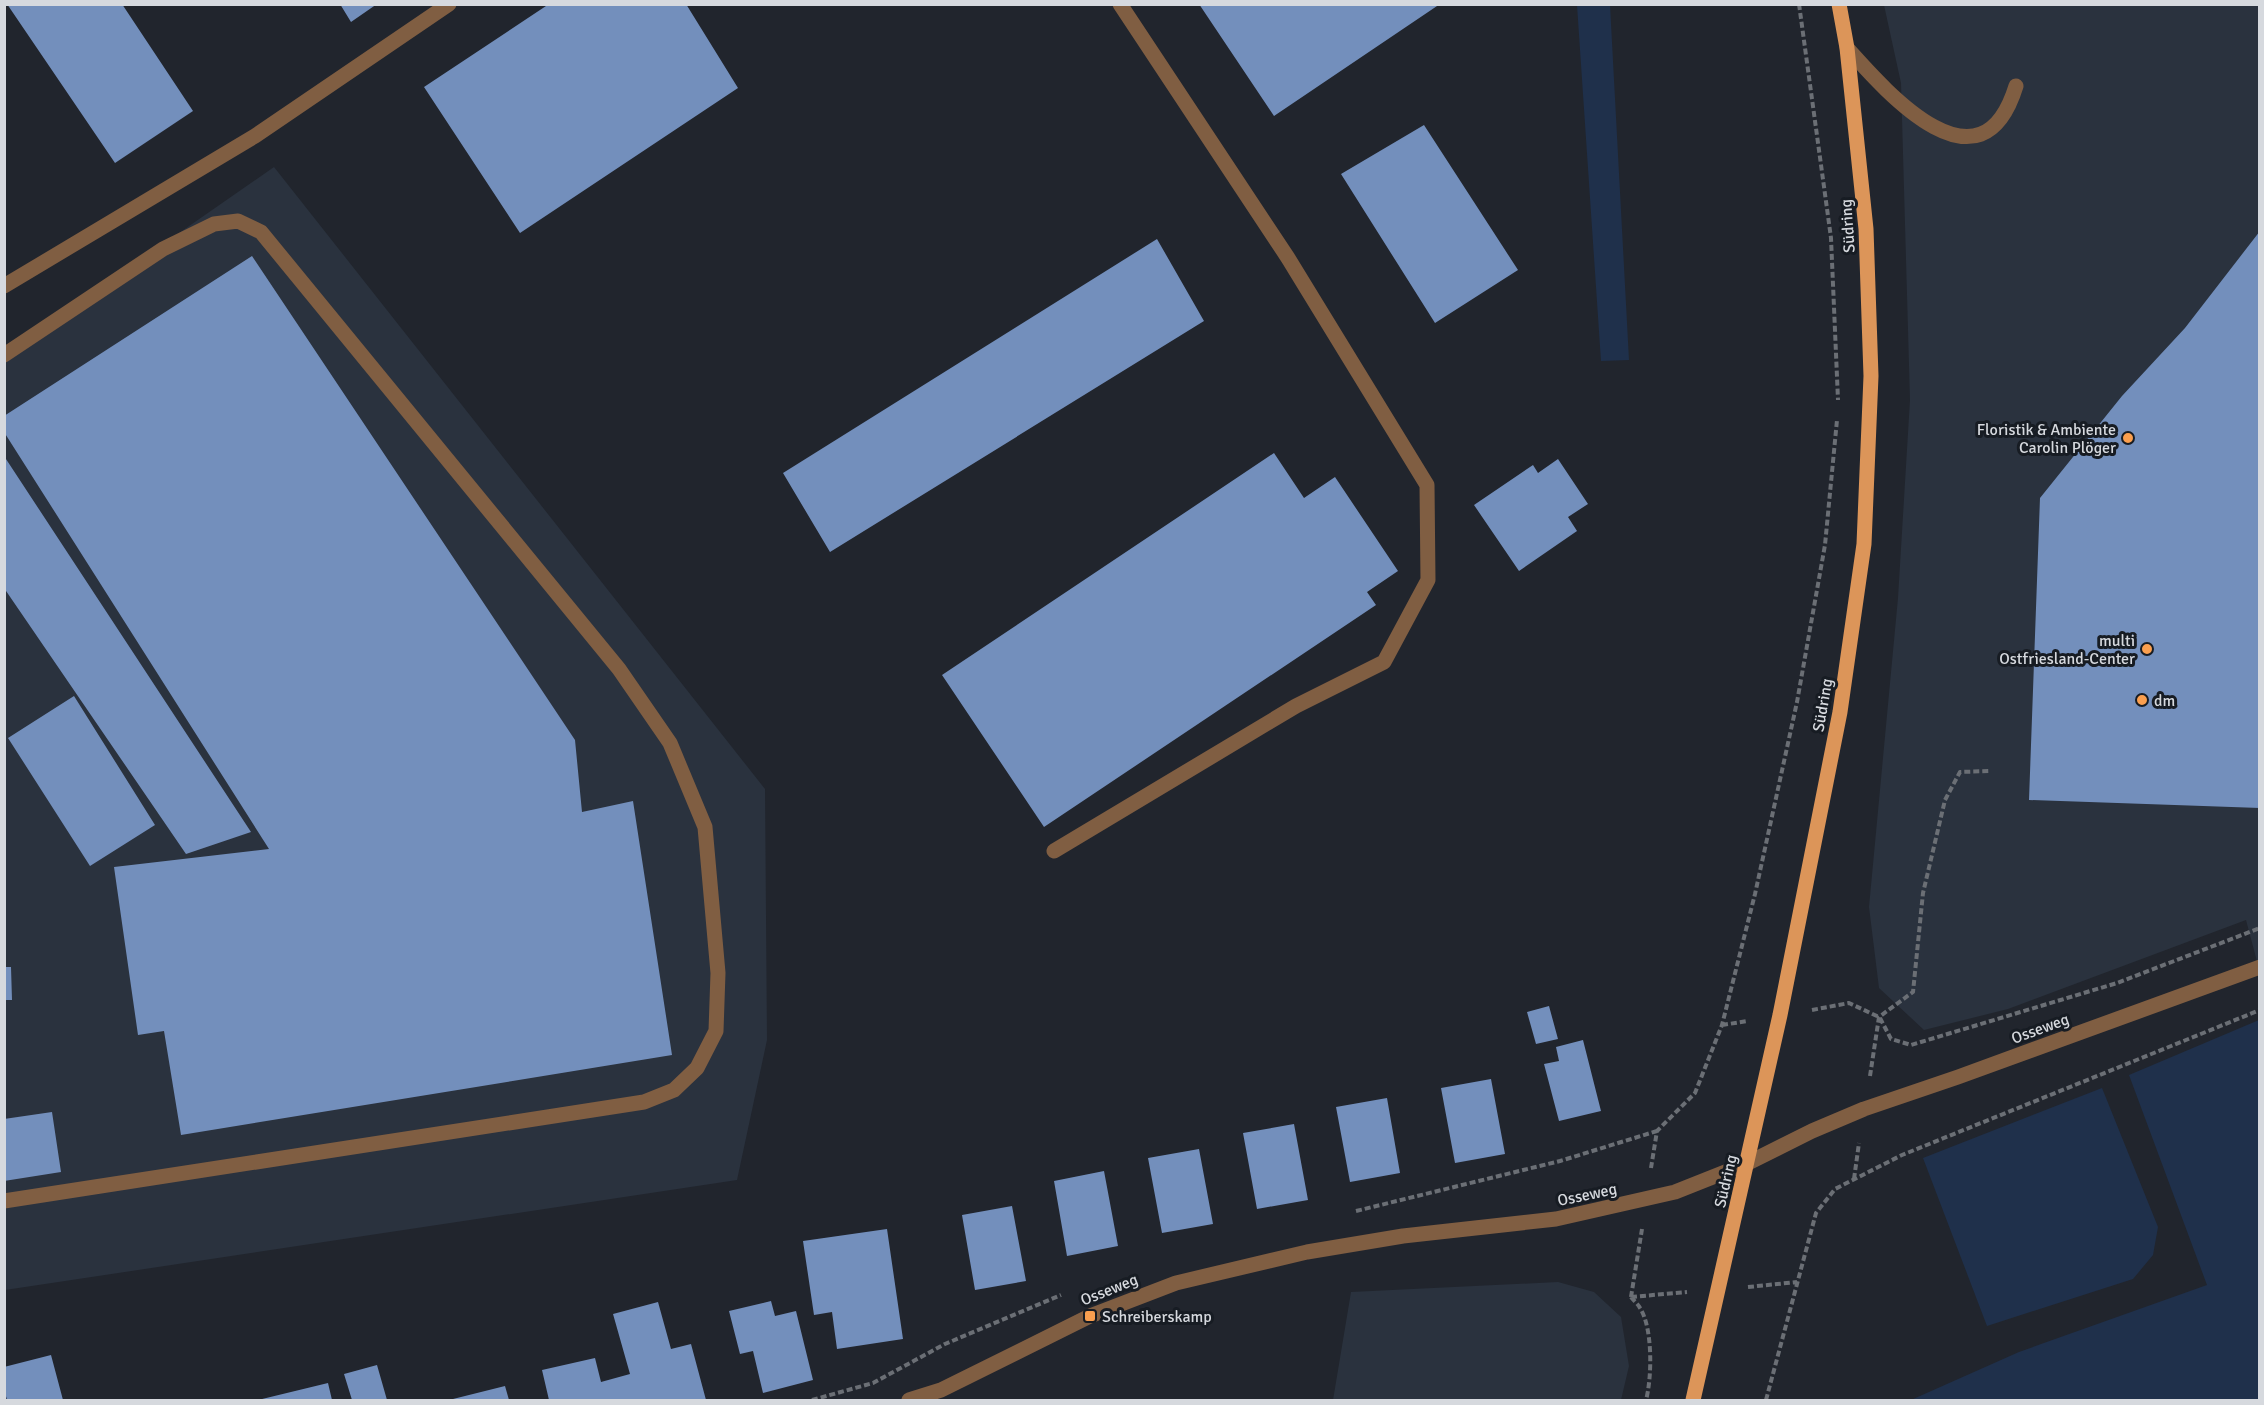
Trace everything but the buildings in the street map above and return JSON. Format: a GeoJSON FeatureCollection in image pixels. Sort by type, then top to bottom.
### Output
{"type":"FeatureCollection","features":[{"type":"Feature","properties":{"kind":"main road","name":"Südring"},"geometry":{"type":"LineString","coordinates":[[1693,1401],[1780,1015],[1840,712],[1864,544],[1871,376],[1866,229],[1847,48],[1839,4]]}},
{"type":"Feature","properties":{"kind":"street"},"geometry":{"type":"LineString","coordinates":[[4,286],[255,136],[449,4]]}},
{"type":"Feature","properties":{"kind":"street"},"geometry":{"type":"LineString","coordinates":[[1054,851],[1296,706],[1384,662],[1428,580],[1427,485],[1288,258],[1120,4]]}},
{"type":"Feature","properties":{"kind":"street"},"geometry":{"type":"LineString","coordinates":[[1847,48],[1884,88],[1919,119],[1939,130],[1964,137],[1983,135],[1998,123],[2010,106],[2016,86]]}},
{"type":"Feature","properties":{"kind":"street"},"geometry":{"type":"LineString","coordinates":[[4,356],[163,249],[214,224],[238,221],[261,232],[619,669],[670,743],[705,827],[718,973],[716,1031],[697,1068],[674,1090],[644,1102],[4,1201]]}},
{"type":"Feature","properties":{"kind":"street","name":"Osseweg"},"geometry":{"type":"LineString","coordinates":[[909,1401],[941,1390],[1090,1316],[1176,1283],[1307,1252],[1403,1236],[1556,1219],[1675,1192],[1748,1163],[1864,1108],[1969,1074],[2259,967]]}},
{"type":"Feature","properties":{"kind":"path"},"geometry":{"type":"LineString","coordinates":[[1799,4],[1831,238],[1838,408]]}},
{"type":"Feature","properties":{"kind":"path"},"geometry":{"type":"LineString","coordinates":[[1646,1401],[1650,1386],[1648,1334],[1642,1309],[1631,1297],[1657,1131],[1695,1093],[1722,1025],[1755,894],[1797,702],[1825,545],[1837,419]]}},
{"type":"Feature","properties":{"kind":"path"},"geometry":{"type":"LineString","coordinates":[[1990,771],[1960,772],[1945,800],[1923,893],[1913,992],[1879,1017],[1892,1040],[1911,1046],[2117,983],[2259,928]]}},
{"type":"Feature","properties":{"kind":"path"},"geometry":{"type":"LineString","coordinates":[[1766,1401],[1816,1213],[1835,1189],[1902,1155],[2259,1010]]}},
{"type":"Feature","properties":{"kind":"shaded area"},"geometry":{"type":"Polygon","coordinates":[[[1577,5],[1610,5],[1629,360],[1601,361],[1577,5]]]}},
{"type":"Feature","properties":{"kind":"shaded area"},"geometry":{"type":"Polygon","coordinates":[[[1884,5],[2259,5],[2259,969],[2246,920],[2008,1009],[1924,1030],[1879,988],[1869,907],[1898,598],[1910,400],[1901,83],[1884,5]]]}},
{"type":"Feature","properties":{"kind":"shaded area"},"geometry":{"type":"Polygon","coordinates":[[[274,167],[765,789],[767,1040],[737,1180],[5,1290],[5,354],[274,167]]]}},
{"type":"Feature","properties":{"kind":"shaded area"},"geometry":{"type":"Polygon","coordinates":[[[2259,1020],[2259,1400],[1911,1400],[2019,1352],[2207,1285],[2129,1075],[2259,1020]]]}},
{"type":"Feature","properties":{"kind":"shaded area"},"geometry":{"type":"Polygon","coordinates":[[[2102,1088],[2158,1227],[2153,1255],[2133,1279],[1987,1326],[1923,1158],[2102,1088]]]}},
{"type":"Feature","properties":{"kind":"shaded area"},"geometry":{"type":"Polygon","coordinates":[[[1558,1282],[1594,1292],[1621,1317],[1629,1366],[1621,1400],[1333,1400],[1351,1292],[1558,1282]]]}},
{"type":"Feature","properties":{"kind":"place","name":"Floristik & Ambiente Carolin Plöger"},"geometry":{"type":"Point","coordinates":[2128,438]}},
{"type":"Feature","properties":{"kind":"place","name":"multi Ostfriesland-Center"},"geometry":{"type":"Point","coordinates":[2147,649]}},
{"type":"Feature","properties":{"kind":"place","name":"dm"},"geometry":{"type":"Point","coordinates":[2142,700]}},
{"type":"Feature","properties":{"kind":"place","name":"Schreiberskamp"},"geometry":{"type":"Point","coordinates":[1090,1316]}}]}
